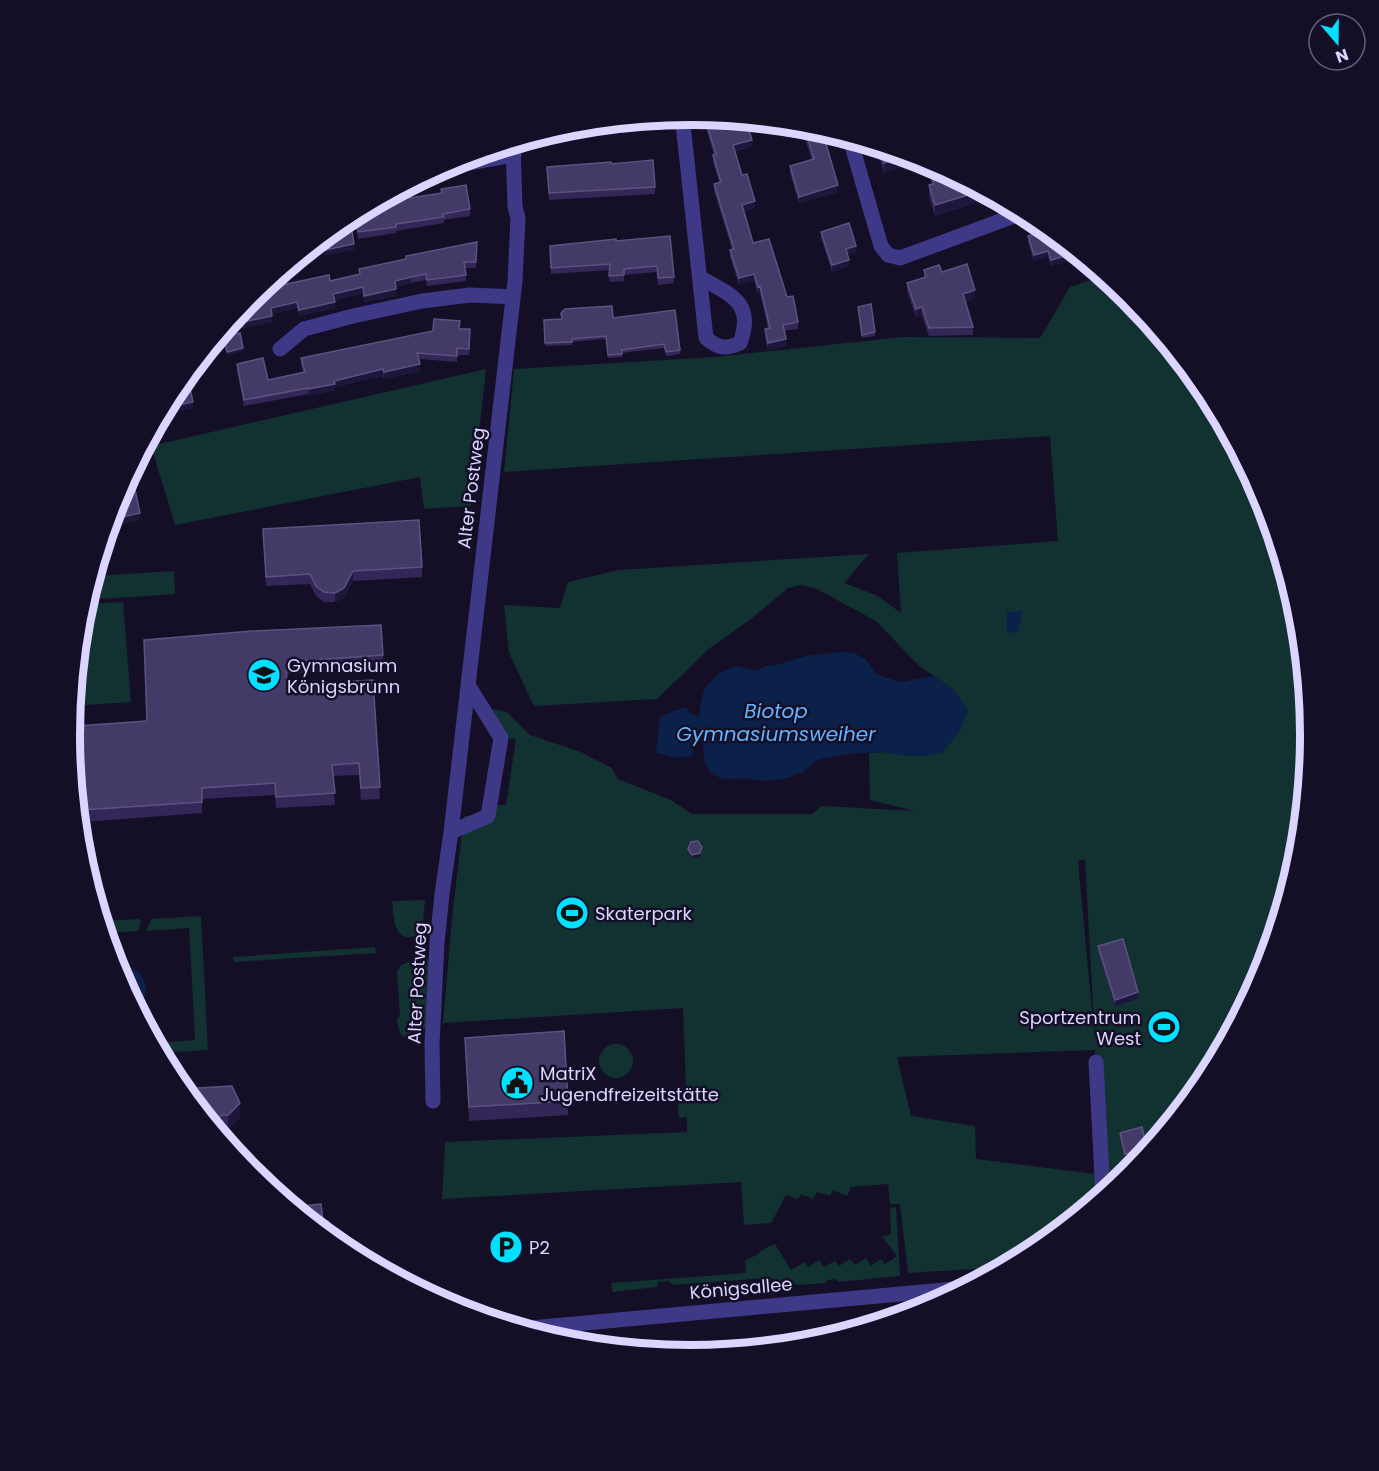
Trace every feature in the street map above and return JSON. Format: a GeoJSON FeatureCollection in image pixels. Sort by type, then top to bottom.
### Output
{"type":"FeatureCollection","features":[{"type":"Feature","properties":{"kind":"street"},"geometry":{"type":"LineString","coordinates":[[683,125],[701,278]]}},
{"type":"Feature","properties":{"kind":"street"},"geometry":{"type":"LineString","coordinates":[[853,148],[881,246],[888,255],[900,258],[1011,217]]}},
{"type":"Feature","properties":{"kind":"street","name":"Alter Postweg"},"geometry":{"type":"LineString","coordinates":[[433,1101],[432,1044],[437,943],[513,297],[518,218],[515,207],[514,152]]}},
{"type":"Feature","properties":{"kind":"street"},"geometry":{"type":"LineString","coordinates":[[280,349],[304,329],[353,316],[422,301],[470,296],[513,297]]}},
{"type":"Feature","properties":{"kind":"street"},"geometry":{"type":"LineString","coordinates":[[451,832],[488,816],[501,738],[468,685]]}},
{"type":"Feature","properties":{"kind":"street"},"geometry":{"type":"LineString","coordinates":[[1096,1062],[1102,1184]]}},
{"type":"Feature","properties":{"kind":"street","name":"Königsallee"},"geometry":{"type":"LineString","coordinates":[[541,1327],[943,1290]]}},
{"type":"Feature","properties":{"kind":"green space"},"geometry":{"type":"Polygon","coordinates":[[[1094,279],[1148,333],[1197,397],[1237,466],[1267,539],[1288,616],[1298,696],[1300,736],[1294,815],[1288,855],[1279,893],[1253,969],[1218,1041],[1197,1074],[1148,1138],[1092,1194],[1028,1243],[986,1268],[908,1273],[900,1204],[890,1204],[888,1184],[851,1187],[847,1196],[833,1190],[830,1196],[817,1192],[813,1199],[801,1194],[798,1199],[786,1195],[771,1223],[744,1225],[741,1182],[442,1199],[445,1142],[687,1132],[687,1117],[679,1118],[677,1089],[686,1088],[683,1008],[443,1023],[464,816],[496,816],[493,805],[506,805],[516,739],[501,738],[489,718],[493,709],[507,712],[530,735],[581,752],[612,768],[618,779],[671,800],[692,814],[812,814],[822,806],[915,811],[870,800],[869,753],[887,752],[926,756],[954,690],[918,665],[876,621],[817,589],[802,585],[788,588],[752,618],[710,648],[657,699],[534,706],[509,653],[504,605],[560,608],[568,582],[619,570],[869,554],[844,583],[876,595],[901,613],[897,553],[1058,541],[1050,436],[504,472],[514,369],[715,357],[903,337],[1040,338],[1070,287],[1094,279]],[[1085,859],[1078,861],[1095,1042],[1085,859]],[[1095,1050],[897,1057],[911,1116],[975,1126],[976,1159],[1102,1175],[1095,1050]]]}},
{"type":"Feature","properties":{"kind":"green space"},"geometry":{"type":"Polygon","coordinates":[[[486,369],[471,506],[424,509],[420,477],[175,525],[153,446],[486,369]]]}},
{"type":"Feature","properties":{"kind":"green space"},"geometry":{"type":"Polygon","coordinates":[[[174,571],[175,594],[95,599],[101,576],[174,571]]]}},
{"type":"Feature","properties":{"kind":"green space"},"geometry":{"type":"Polygon","coordinates":[[[123,602],[131,702],[81,705],[85,656],[94,603],[123,602]]]}},
{"type":"Feature","properties":{"kind":"green space"},"geometry":{"type":"Polygon","coordinates":[[[425,900],[422,934],[406,937],[401,934],[395,923],[392,901],[425,900]]]}},
{"type":"Feature","properties":{"kind":"green space"},"geometry":{"type":"Polygon","coordinates":[[[201,916],[208,1050],[169,1052],[162,1042],[195,1040],[189,928],[146,931],[151,919],[201,916]]]}},
{"type":"Feature","properties":{"kind":"green space"},"geometry":{"type":"Polygon","coordinates":[[[139,919],[141,922],[138,931],[112,933],[108,921],[139,919]]]}},
{"type":"Feature","properties":{"kind":"green space"},"geometry":{"type":"Polygon","coordinates":[[[375,947],[376,953],[234,962],[233,957],[375,947]]]}},
{"type":"Feature","properties":{"kind":"green space"},"geometry":{"type":"Polygon","coordinates":[[[426,954],[429,963],[428,1019],[422,1033],[414,1038],[408,1038],[401,1034],[397,1023],[400,1014],[397,972],[401,965],[426,954]]]}},
{"type":"Feature","properties":{"kind":"green space"},"geometry":{"type":"Polygon","coordinates":[[[616,1044],[628,1049],[633,1061],[628,1073],[616,1078],[604,1073],[599,1061],[604,1049],[616,1044]]]}},
{"type":"Feature","properties":{"kind":"green space"},"geometry":{"type":"Polygon","coordinates":[[[896,1207],[900,1276],[838,1282],[836,1279],[827,1280],[825,1283],[798,1285],[768,1278],[674,1285],[668,1281],[658,1282],[657,1287],[613,1292],[611,1283],[746,1273],[745,1260],[775,1244],[791,1270],[805,1262],[808,1267],[819,1260],[824,1267],[835,1261],[839,1266],[850,1259],[855,1265],[866,1258],[871,1266],[881,1259],[885,1264],[897,1256],[882,1236],[891,1235],[890,1208],[896,1207]]]}},
{"type":"Feature","properties":{"kind":"water"},"geometry":{"type":"Polygon","coordinates":[[[1023,611],[1017,632],[1007,633],[1007,612],[1023,611]]]}},
{"type":"Feature","properties":{"kind":"water","name":"Biotop Gymnasiumsweiher"},"geometry":{"type":"Polygon","coordinates":[[[841,652],[854,653],[865,659],[878,675],[900,682],[934,676],[954,690],[968,710],[960,731],[943,752],[926,756],[887,752],[854,753],[817,760],[803,772],[784,779],[762,781],[746,778],[724,779],[713,775],[705,764],[701,731],[695,731],[693,755],[678,758],[656,753],[660,716],[686,707],[692,715],[699,716],[705,688],[718,674],[736,666],[756,671],[768,665],[773,666],[806,656],[841,652]]]}},
{"type":"Feature","properties":{"kind":"water"},"geometry":{"type":"Polygon","coordinates":[[[124,964],[137,971],[145,983],[145,997],[142,1004],[124,964]]]}},
{"type":"Feature","properties":{"kind":"building"},"geometry":{"type":"Polygon","coordinates":[[[707,126],[749,129],[752,140],[733,145],[742,175],[747,174],[755,201],[742,205],[753,243],[769,239],[787,297],[793,296],[798,322],[783,325],[786,339],[768,343],[765,329],[770,328],[760,286],[758,287],[754,274],[739,278],[730,250],[734,249],[714,184],[721,182],[713,155],[716,154],[707,126]]]}},
{"type":"Feature","properties":{"kind":"building"},"geometry":{"type":"Polygon","coordinates":[[[807,137],[825,141],[838,185],[799,197],[790,166],[814,159],[807,137]]]}},
{"type":"Feature","properties":{"kind":"building"},"geometry":{"type":"Polygon","coordinates":[[[882,157],[892,160],[884,163],[882,157]]]}},
{"type":"Feature","properties":{"kind":"building"},"geometry":{"type":"Polygon","coordinates":[[[653,160],[655,187],[549,193],[547,167],[653,160]]]}},
{"type":"Feature","properties":{"kind":"building"},"geometry":{"type":"Polygon","coordinates":[[[932,176],[971,194],[935,205],[929,185],[934,184],[932,176]]]}},
{"type":"Feature","properties":{"kind":"building"},"geometry":{"type":"Polygon","coordinates":[[[466,185],[470,209],[443,214],[444,217],[396,224],[396,227],[358,232],[357,224],[388,205],[397,204],[396,201],[399,200],[442,193],[441,189],[466,185]]]}},
{"type":"Feature","properties":{"kind":"building"},"geometry":{"type":"Polygon","coordinates":[[[849,223],[856,246],[846,249],[849,260],[832,265],[821,232],[849,223]]]}},
{"type":"Feature","properties":{"kind":"building"},"geometry":{"type":"Polygon","coordinates":[[[352,228],[354,244],[325,250],[325,247],[352,228]]]}},
{"type":"Feature","properties":{"kind":"building"},"geometry":{"type":"Polygon","coordinates":[[[1036,234],[1066,256],[1051,260],[1048,251],[1034,255],[1028,236],[1036,234]]]}},
{"type":"Feature","properties":{"kind":"building"},"geometry":{"type":"Polygon","coordinates":[[[670,236],[674,277],[658,278],[657,266],[624,269],[624,275],[609,276],[610,264],[551,268],[550,246],[670,236]]]}},
{"type":"Feature","properties":{"kind":"building"},"geometry":{"type":"Polygon","coordinates":[[[477,242],[476,262],[464,262],[466,275],[427,280],[426,274],[411,277],[395,281],[396,289],[364,296],[363,287],[333,294],[335,302],[299,310],[297,302],[271,308],[272,316],[241,323],[277,286],[329,275],[330,281],[360,274],[359,269],[406,259],[406,256],[477,242]]]}},
{"type":"Feature","properties":{"kind":"building"},"geometry":{"type":"Polygon","coordinates":[[[967,264],[975,290],[963,294],[973,327],[929,328],[922,307],[916,309],[907,283],[926,277],[924,270],[939,265],[942,272],[967,264]]]}},
{"type":"Feature","properties":{"kind":"building"},"geometry":{"type":"Polygon","coordinates":[[[871,304],[875,332],[862,335],[858,307],[871,304]]]}},
{"type":"Feature","properties":{"kind":"building"},"geometry":{"type":"Polygon","coordinates":[[[612,306],[613,318],[675,310],[680,350],[666,352],[664,344],[622,350],[622,354],[608,355],[606,336],[572,339],[572,342],[545,343],[544,320],[562,319],[561,313],[565,309],[612,306]]]}},
{"type":"Feature","properties":{"kind":"building"},"geometry":{"type":"Polygon","coordinates":[[[434,319],[460,321],[459,329],[470,329],[469,349],[457,348],[457,356],[417,353],[420,364],[384,372],[383,369],[334,381],[335,384],[244,400],[237,364],[263,358],[268,380],[305,372],[301,358],[433,331],[434,319]]]}},
{"type":"Feature","properties":{"kind":"building"},"geometry":{"type":"Polygon","coordinates":[[[240,333],[243,348],[227,352],[224,341],[229,336],[240,333]]]}},
{"type":"Feature","properties":{"kind":"building"},"geometry":{"type":"Polygon","coordinates":[[[190,387],[193,402],[177,405],[190,387]]]}},
{"type":"Feature","properties":{"kind":"building"},"geometry":{"type":"Polygon","coordinates":[[[134,485],[140,513],[120,518],[126,502],[134,485]]]}},
{"type":"Feature","properties":{"kind":"building"},"geometry":{"type":"Polygon","coordinates":[[[419,520],[422,567],[353,571],[344,588],[335,593],[324,592],[316,586],[310,574],[266,577],[263,529],[419,520]]]}},
{"type":"Feature","properties":{"kind":"building"},"geometry":{"type":"Polygon","coordinates":[[[381,625],[383,655],[286,662],[287,685],[373,680],[380,787],[361,788],[359,763],[332,765],[335,793],[276,797],[275,783],[202,788],[202,802],[84,810],[80,726],[147,721],[144,640],[252,631],[381,625]]]}},
{"type":"Feature","properties":{"kind":"building"},"geometry":{"type":"Polygon","coordinates":[[[698,841],[702,847],[700,853],[692,855],[688,849],[691,842],[698,841]]]}},
{"type":"Feature","properties":{"kind":"building"},"geometry":{"type":"Polygon","coordinates":[[[1123,939],[1138,992],[1115,1000],[1098,946],[1123,939]]]}},
{"type":"Feature","properties":{"kind":"building"},"geometry":{"type":"Polygon","coordinates":[[[126,969],[132,972],[136,983],[134,987],[126,969]]]}},
{"type":"Feature","properties":{"kind":"building","name":"MatriX Jugendfreizeitstätte"},"geometry":{"type":"Polygon","coordinates":[[[564,1031],[568,1101],[469,1107],[465,1038],[564,1031]]]}},
{"type":"Feature","properties":{"kind":"building"},"geometry":{"type":"Polygon","coordinates":[[[232,1086],[240,1103],[228,1115],[222,1115],[217,1120],[195,1092],[198,1088],[232,1086]]]}},
{"type":"Feature","properties":{"kind":"building"},"geometry":{"type":"Polygon","coordinates":[[[1142,1127],[1145,1141],[1135,1152],[1125,1154],[1120,1133],[1142,1127]]]}},
{"type":"Feature","properties":{"kind":"building"},"geometry":{"type":"Polygon","coordinates":[[[321,1204],[323,1221],[328,1221],[328,1227],[318,1219],[302,1206],[321,1204]]]}},
{"type":"Feature","properties":{"kind":"place","name":"Gymnasium Königsbrunn"},"geometry":{"type":"Point","coordinates":[264,675]}},
{"type":"Feature","properties":{"kind":"place","name":"Skaterpark"},"geometry":{"type":"Point","coordinates":[572,913]}},
{"type":"Feature","properties":{"kind":"place","name":"Sportzentrum West"},"geometry":{"type":"Point","coordinates":[1164,1027]}},
{"type":"Feature","properties":{"kind":"place","name":"MatriX Jugendfreizeitstätte"},"geometry":{"type":"Point","coordinates":[517,1083]}},
{"type":"Feature","properties":{"kind":"place","name":"P2"},"geometry":{"type":"Point","coordinates":[506,1247]}}]}
